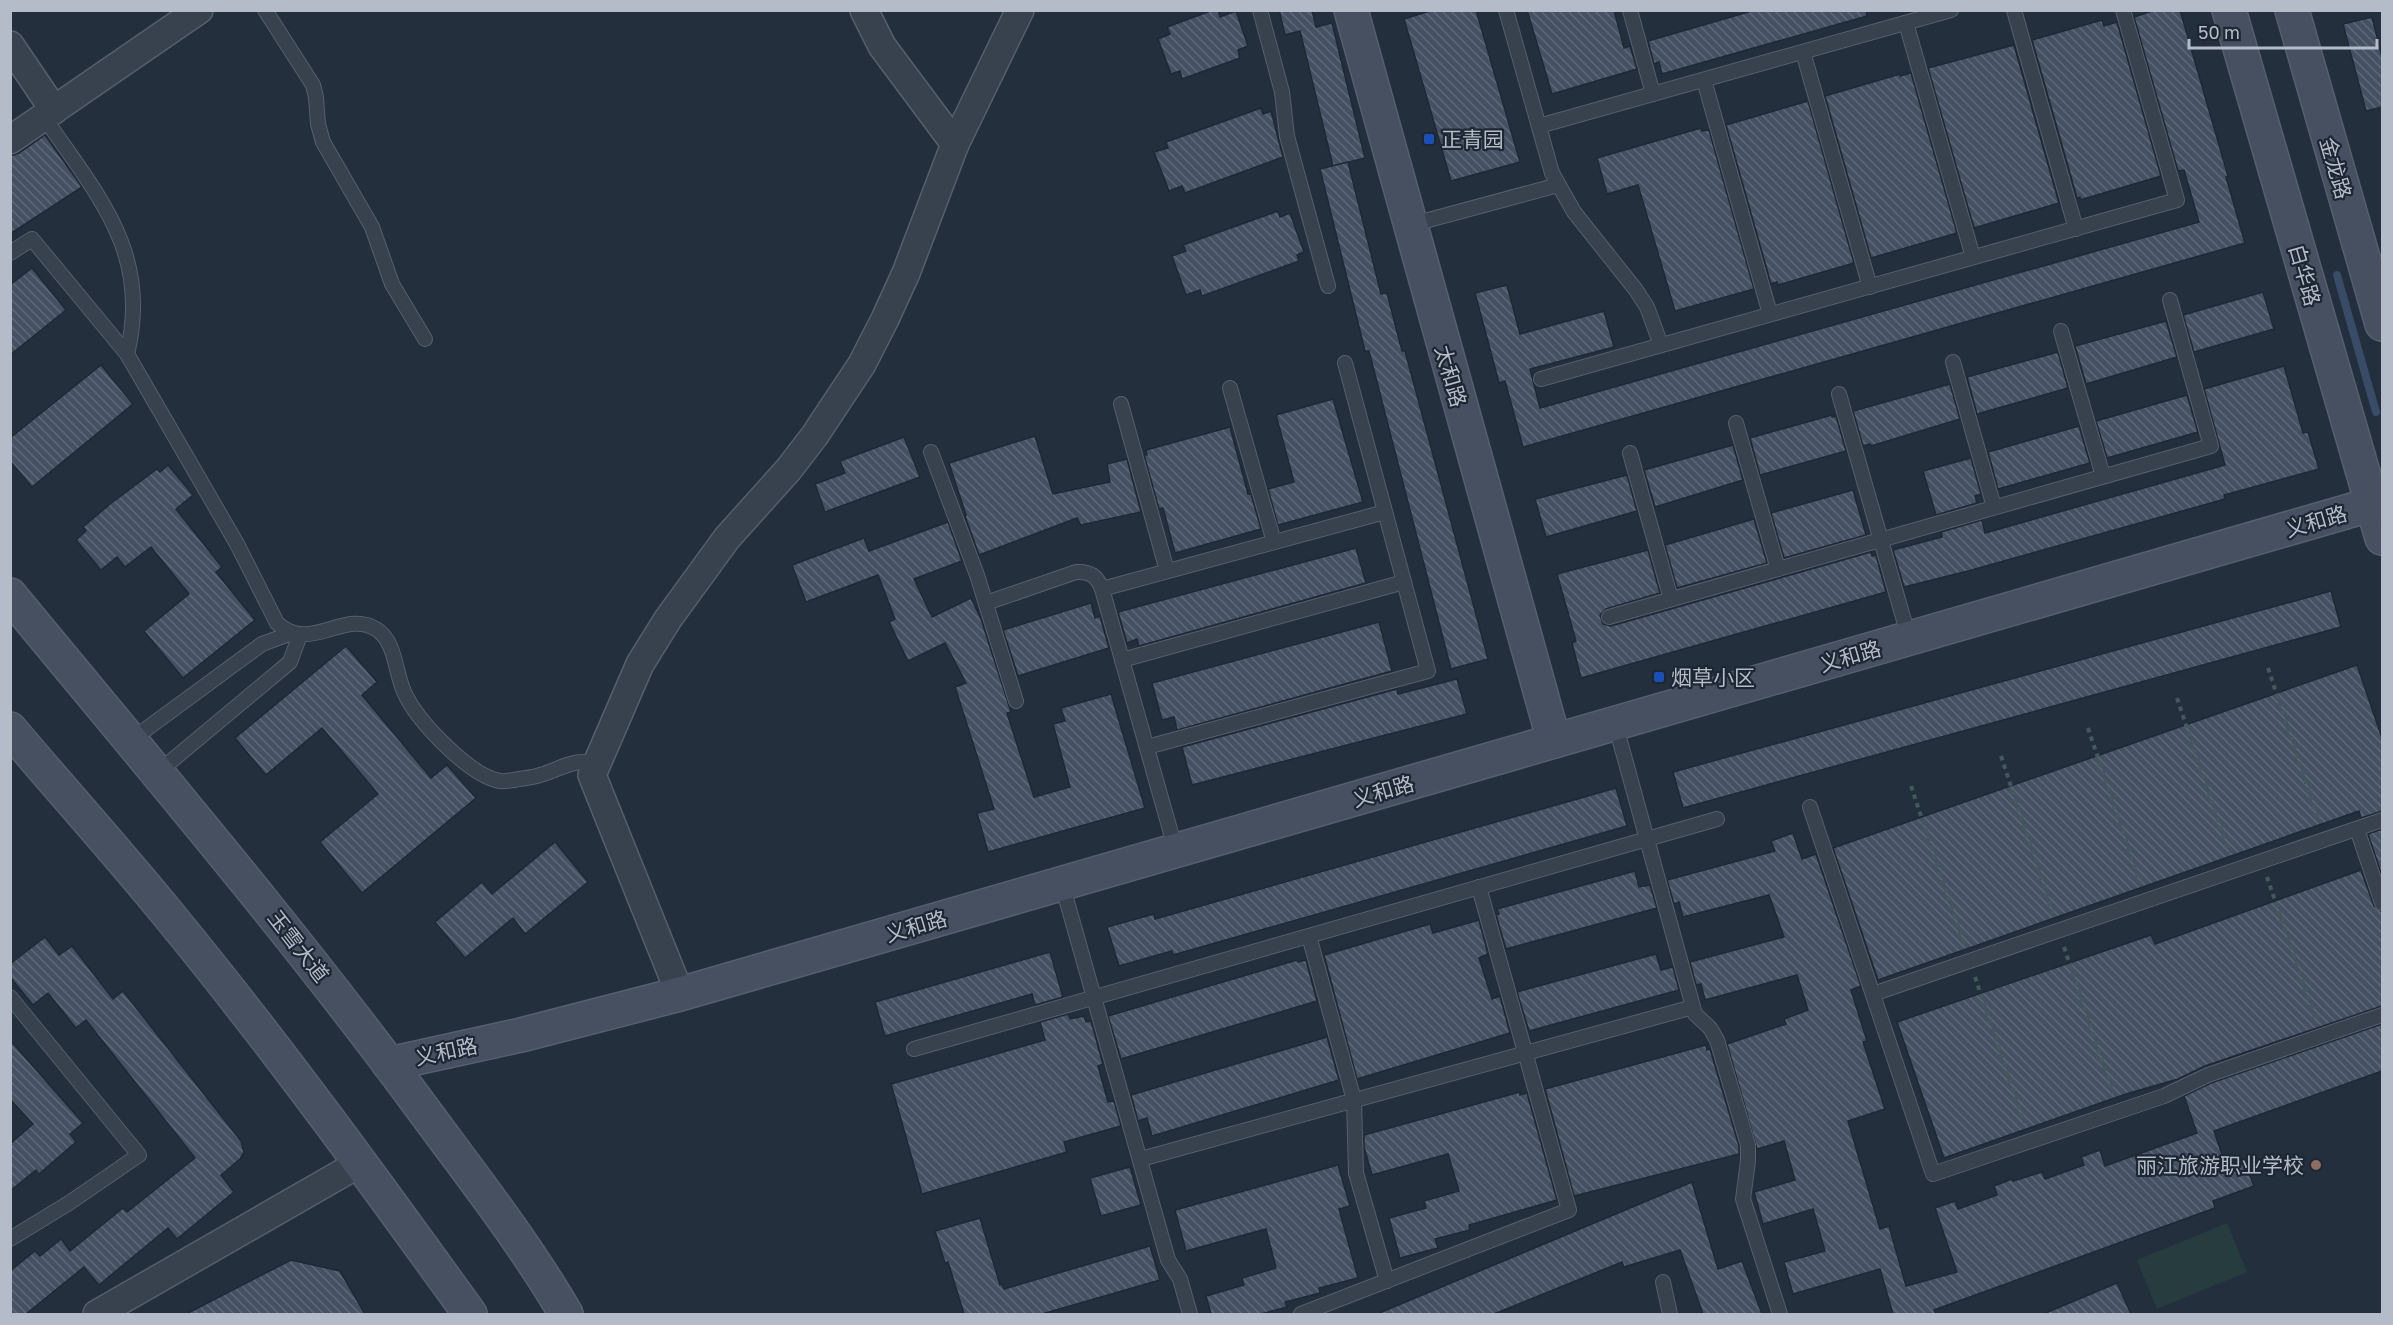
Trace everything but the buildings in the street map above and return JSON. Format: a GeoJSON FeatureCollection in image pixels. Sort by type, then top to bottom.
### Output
{"type":"FeatureCollection","features":[{"type":"Feature","properties":{"kind":"street"},"geometry":{"type":"LineString","coordinates":[[10,141],[199,10]]}},
{"type":"Feature","properties":{"kind":"street"},"geometry":{"type":"LineString","coordinates":[[864,10],[882,46],[955,144]]}},
{"type":"Feature","properties":{"kind":"street"},"geometry":{"type":"LineString","coordinates":[[680,994],[592,775],[640,664],[668,619],[727,538],[789,469],[815,435],[862,364],[906,273],[955,144],[1020,10]]}},
{"type":"Feature","properties":{"kind":"street","name":"白华路"},"geometry":{"type":"LineString","coordinates":[[2229,10],[2382,538]]}},
{"type":"Feature","properties":{"kind":"street","name":"金龙路"},"geometry":{"type":"LineString","coordinates":[[2294,11],[2382,324]]}},
{"type":"Feature","properties":{"kind":"street","name":"太和路"},"geometry":{"type":"LineString","coordinates":[[1357,12],[1410,225],[1554,741]]}},
{"type":"Feature","properties":{"kind":"street"},"geometry":{"type":"LineString","coordinates":[[10,45],[49,114]]}},
{"type":"Feature","properties":{"kind":"street","name":"义和路"},"geometry":{"type":"LineString","coordinates":[[389,1064],[521,1035],[680,994],[2373,504]]}},
{"type":"Feature","properties":{"kind":"street","name":"玉雪大道"},"geometry":{"type":"LineString","coordinates":[[10,595],[244,877],[389,1064],[543,1275],[566,1314]]}},
{"type":"Feature","properties":{"kind":"street"},"geometry":{"type":"LineString","coordinates":[[10,729],[172,919],[251,1018],[470,1314]]}},
{"type":"Feature","properties":{"kind":"street"},"geometry":{"type":"LineString","coordinates":[[97,1314],[360,1163]]}},
{"type":"Feature","properties":{"kind":"lane"},"geometry":{"type":"LineString","coordinates":[[265,10],[313,85],[318,124],[323,142],[372,227],[392,284],[425,339]]}},
{"type":"Feature","properties":{"kind":"lane"},"geometry":{"type":"LineString","coordinates":[[1260,10],[1282,92],[1287,136],[1328,286]]}},
{"type":"Feature","properties":{"kind":"lane"},"geometry":{"type":"LineString","coordinates":[[1506,10],[1552,173],[1574,212],[1647,307],[1660,345]]}},
{"type":"Feature","properties":{"kind":"lane"},"geometry":{"type":"LineString","coordinates":[[1630,10],[1653,94]]}},
{"type":"Feature","properties":{"kind":"lane"},"geometry":{"type":"LineString","coordinates":[[2014,10],[2076,229]]}},
{"type":"Feature","properties":{"kind":"lane"},"geometry":{"type":"LineString","coordinates":[[1541,379],[2177,200],[2123,10]]}},
{"type":"Feature","properties":{"kind":"lane"},"geometry":{"type":"LineString","coordinates":[[1539,126],[1950,11]]}},
{"type":"Feature","properties":{"kind":"lane"},"geometry":{"type":"LineString","coordinates":[[1906,23],[1973,257]]}},
{"type":"Feature","properties":{"kind":"lane"},"geometry":{"type":"LineString","coordinates":[[1803,52],[1869,287]]}},
{"type":"Feature","properties":{"kind":"lane"},"geometry":{"type":"LineString","coordinates":[[1704,80],[1770,314]]}},
{"type":"Feature","properties":{"kind":"lane"},"geometry":{"type":"LineString","coordinates":[[49,114],[112,218],[123,242],[134,294],[135,311],[127,354]]}},
{"type":"Feature","properties":{"kind":"lane"},"geometry":{"type":"LineString","coordinates":[[1410,225],[1558,185]]}},
{"type":"Feature","properties":{"kind":"lane"},"geometry":{"type":"LineString","coordinates":[[10,253],[32,239],[127,354],[237,544],[277,622],[296,634]]}},
{"type":"Feature","properties":{"kind":"lane"},"geometry":{"type":"LineString","coordinates":[[1609,617],[2211,446],[2170,300]]}},
{"type":"Feature","properties":{"kind":"lane"},"geometry":{"type":"LineString","coordinates":[[2061,331],[2103,476]]}},
{"type":"Feature","properties":{"kind":"lane"},"geometry":{"type":"LineString","coordinates":[[1953,362],[1994,507]]}},
{"type":"Feature","properties":{"kind":"lane"},"geometry":{"type":"LineString","coordinates":[[1147,747],[1428,671],[1345,363]]}},
{"type":"Feature","properties":{"kind":"lane"},"geometry":{"type":"LineString","coordinates":[[1230,388],[1274,542]]}},
{"type":"Feature","properties":{"kind":"lane"},"geometry":{"type":"LineString","coordinates":[[1839,394],[1909,638]]}},
{"type":"Feature","properties":{"kind":"lane"},"geometry":{"type":"LineString","coordinates":[[1121,404],[1167,571]]}},
{"type":"Feature","properties":{"kind":"lane"},"geometry":{"type":"LineString","coordinates":[[1736,423],[1778,569]]}},
{"type":"Feature","properties":{"kind":"lane"},"geometry":{"type":"LineString","coordinates":[[932,452],[986,603],[1016,701]]}},
{"type":"Feature","properties":{"kind":"lane"},"geometry":{"type":"LineString","coordinates":[[1630,453],[1671,599]]}},
{"type":"Feature","properties":{"kind":"lane"},"geometry":{"type":"LineString","coordinates":[[1102,589],[1385,512]]}},
{"type":"Feature","properties":{"kind":"lane"},"geometry":{"type":"LineString","coordinates":[[986,603],[1076,572],[1090,573],[1098,578],[1176,850]]}},
{"type":"Feature","properties":{"kind":"lane"},"geometry":{"type":"LineString","coordinates":[[1122,660],[1404,582]]}},
{"type":"Feature","properties":{"kind":"lane"},"geometry":{"type":"LineString","coordinates":[[130,741],[262,644],[296,634],[355,623],[372,626],[384,636],[392,651],[406,698],[438,738],[462,761],[500,781],[537,777],[574,763],[597,762]]}},
{"type":"Feature","properties":{"kind":"lane"},"geometry":{"type":"LineString","coordinates":[[157,773],[290,662],[296,634]]}},
{"type":"Feature","properties":{"kind":"lane"},"geometry":{"type":"LineString","coordinates":[[1615,723],[1695,1014],[1710,1028],[1717,1040],[1748,1145],[1743,1199],[1780,1314]]}},
{"type":"Feature","properties":{"kind":"lane"},"geometry":{"type":"LineString","coordinates":[[1810,807],[1933,1174],[2164,1096],[2208,1075],[2382,1015]]}},
{"type":"Feature","properties":{"kind":"lane"},"geometry":{"type":"LineString","coordinates":[[914,1049],[1717,819]]}},
{"type":"Feature","properties":{"kind":"lane"},"geometry":{"type":"LineString","coordinates":[[1873,994],[2382,820]]}},
{"type":"Feature","properties":{"kind":"lane"},"geometry":{"type":"LineString","coordinates":[[2357,829],[2382,903]]}},
{"type":"Feature","properties":{"kind":"lane"},"geometry":{"type":"LineString","coordinates":[[1062,884],[1168,1260],[1180,1279],[1190,1314]]}},
{"type":"Feature","properties":{"kind":"lane"},"geometry":{"type":"LineString","coordinates":[[1301,1314],[1569,1210],[1479,887]]}},
{"type":"Feature","properties":{"kind":"lane"},"geometry":{"type":"LineString","coordinates":[[1309,936],[1354,1101],[1356,1173],[1387,1281]]}},
{"type":"Feature","properties":{"kind":"lane"},"geometry":{"type":"LineString","coordinates":[[10,997],[139,1155],[69,1203],[10,1239]]}},
{"type":"Feature","properties":{"kind":"lane"},"geometry":{"type":"LineString","coordinates":[[1141,1159],[1693,1007]]}},
{"type":"Feature","properties":{"kind":"lane"},"geometry":{"type":"LineString","coordinates":[[1663,1282],[1670,1314]]}},
{"type":"Feature","properties":{"kind":"path"},"geometry":{"type":"LineString","coordinates":[[2268,668],[2325,840]]}},
{"type":"Feature","properties":{"kind":"path"},"geometry":{"type":"LineString","coordinates":[[2177,698],[2234,871]]}},
{"type":"Feature","properties":{"kind":"path"},"geometry":{"type":"LineString","coordinates":[[2088,728],[2146,901]]}},
{"type":"Feature","properties":{"kind":"path"},"geometry":{"type":"LineString","coordinates":[[2262,862],[2322,1035]]}},
{"type":"Feature","properties":{"kind":"green space"},"geometry":{"type":"Polygon","coordinates":[[[2227,1223],[2247,1272],[2157,1309],[2137,1260],[2227,1223]]]}},
{"type":"Feature","properties":{"kind":"waterway"},"geometry":{"type":"LineString","coordinates":[[2337,275],[2376,412]]}},
{"type":"Feature","properties":{"kind":"place","name":"正青园"},"geometry":{"type":"Point","coordinates":[1429,139]}},
{"type":"Feature","properties":{"kind":"place","name":"烟草小区"},"geometry":{"type":"Point","coordinates":[1659,677]}},
{"type":"Feature","properties":{"kind":"place","name":"丽江旅游职业学校"},"geometry":{"type":"Point","coordinates":[2316,1165]}}]}
